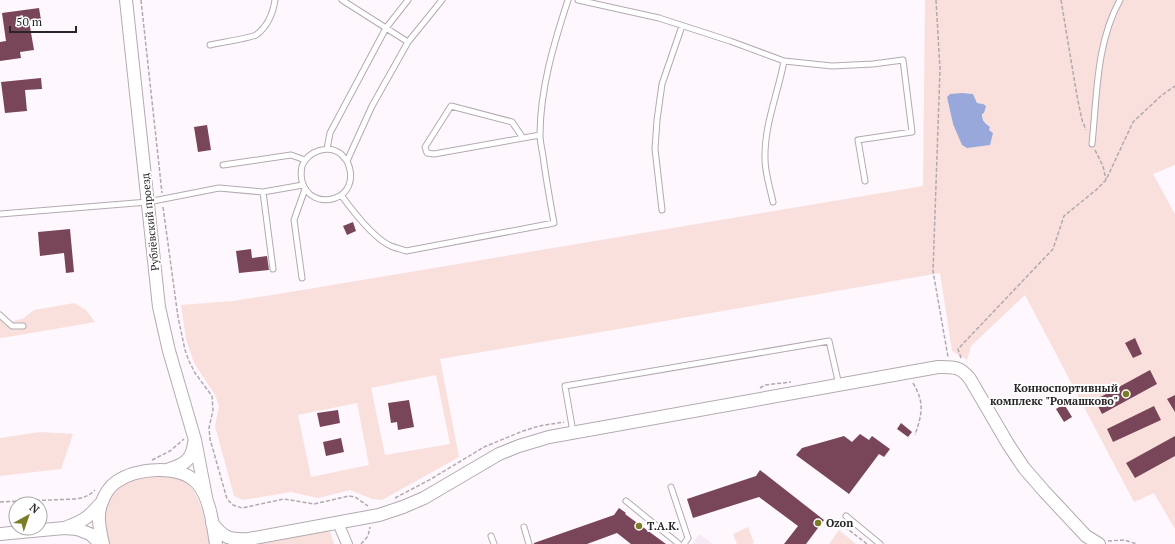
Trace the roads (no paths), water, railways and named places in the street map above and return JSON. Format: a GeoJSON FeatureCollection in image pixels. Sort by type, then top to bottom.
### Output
{"type":"FeatureCollection","features":[{"type":"Feature","properties":{"kind":"street","name":"Рублёвский проезд"},"geometry":{"type":"LineString","coordinates":[[126,0],[159,307],[195,440],[216,544]]}},
{"type":"Feature","properties":{"kind":"street"},"geometry":{"type":"LineString","coordinates":[[212,523],[228,538],[244,541],[379,515],[424,498],[474,468],[519,446],[549,437],[572,427],[839,385],[938,367],[956,368],[964,372],[970,379],[1008,444],[1024,468],[1089,540],[1102,542]]}},
{"type":"Feature","properties":{"kind":"street"},"geometry":{"type":"LineString","coordinates":[[167,470],[180,466],[188,460],[193,452],[195,440]]}},
{"type":"Feature","properties":{"kind":"street"},"geometry":{"type":"LineString","coordinates":[[64,528],[81,522],[90,516],[101,503],[106,492],[114,482],[127,476],[145,471],[167,470],[179,472],[189,477],[197,484],[206,497]]}},
{"type":"Feature","properties":{"kind":"street"},"geometry":{"type":"LineString","coordinates":[[101,503],[99,522],[102,544]]}},
{"type":"Feature","properties":{"kind":"street"},"geometry":{"type":"LineString","coordinates":[[338,523],[347,544]]}},
{"type":"Feature","properties":{"kind":"street"},"geometry":{"type":"LineString","coordinates":[[0,534],[64,528],[77,529],[90,534],[102,544]]}},
{"type":"Feature","properties":{"kind":"lane"},"geometry":{"type":"LineString","coordinates":[[210,45],[255,36],[264,26],[273,11],[275,0]]}},
{"type":"Feature","properties":{"kind":"lane"},"geometry":{"type":"LineString","coordinates":[[342,0],[408,42]]}},
{"type":"Feature","properties":{"kind":"lane"},"geometry":{"type":"LineString","coordinates":[[327,149],[330,133],[386,28],[408,0]]}},
{"type":"Feature","properties":{"kind":"lane"},"geometry":{"type":"LineString","coordinates":[[347,161],[372,106],[408,42],[442,0]]}},
{"type":"Feature","properties":{"kind":"lane"},"geometry":{"type":"LineString","coordinates":[[342,195],[353,211],[376,236],[390,246],[406,251],[554,223],[540,136],[543,100],[548,68],[568,0]]}},
{"type":"Feature","properties":{"kind":"lane"},"geometry":{"type":"LineString","coordinates":[[578,0],[659,18],[730,41],[784,61],[832,66],[873,64],[903,60],[912,132],[858,140],[865,181]]}},
{"type":"Feature","properties":{"kind":"lane"},"geometry":{"type":"LineString","coordinates":[[1092,144],[1103,45],[1111,15],[1120,0]]}},
{"type":"Feature","properties":{"kind":"lane"},"geometry":{"type":"LineString","coordinates":[[662,210],[655,149],[657,120],[662,84],[682,26]]}},
{"type":"Feature","properties":{"kind":"lane"},"geometry":{"type":"LineString","coordinates":[[773,202],[765,160],[766,134],[784,61]]}},
{"type":"Feature","properties":{"kind":"lane"},"geometry":{"type":"LineString","coordinates":[[523,138],[512,122],[451,106],[425,147],[427,153],[434,154],[540,136]]}},
{"type":"Feature","properties":{"kind":"lane"},"geometry":{"type":"LineString","coordinates":[[327,149],[340,154],[347,161],[351,169],[350,184],[347,190],[342,195],[334,199],[318,199],[311,195],[304,187],[301,177],[305,160],[311,154],[319,150],[327,149]]}},
{"type":"Feature","properties":{"kind":"lane"},"geometry":{"type":"LineString","coordinates":[[223,165],[291,155],[305,160]]}},
{"type":"Feature","properties":{"kind":"lane"},"geometry":{"type":"LineString","coordinates":[[0,214],[148,202],[219,188],[263,192],[304,187]]}},
{"type":"Feature","properties":{"kind":"lane"},"geometry":{"type":"LineString","coordinates":[[302,278],[294,220],[304,187]]}},
{"type":"Feature","properties":{"kind":"lane"},"geometry":{"type":"LineString","coordinates":[[263,192],[273,269]]}},
{"type":"Feature","properties":{"kind":"lane"},"geometry":{"type":"LineString","coordinates":[[0,315],[12,326],[23,326]]}},
{"type":"Feature","properties":{"kind":"lane"},"geometry":{"type":"LineString","coordinates":[[572,427],[565,386],[829,340],[839,385]]}},
{"type":"Feature","properties":{"kind":"lane"},"geometry":{"type":"LineString","coordinates":[[671,487],[688,538],[684,544]]}},
{"type":"Feature","properties":{"kind":"lane"},"geometry":{"type":"LineString","coordinates":[[626,501],[679,544]]}},
{"type":"Feature","properties":{"kind":"lane"},"geometry":{"type":"LineString","coordinates":[[846,516],[880,544]]}},
{"type":"Feature","properties":{"kind":"lane"},"geometry":{"type":"LineString","coordinates":[[524,527],[529,544]]}},
{"type":"Feature","properties":{"kind":"lane"},"geometry":{"type":"LineString","coordinates":[[491,536],[494,544]]}},
{"type":"Feature","properties":{"kind":"water"},"geometry":{"type":"Polygon","coordinates":[[[950,94],[973,94],[977,103],[986,106],[982,116],[984,122],[990,127],[989,130],[993,133],[990,145],[967,148],[962,145],[953,124],[947,97],[950,94]]]}},
{"type":"Feature","properties":{"kind":"place","name":"Конноспортивный комплекс \"Ромашково\""},"geometry":{"type":"Point","coordinates":[1126,394]}},
{"type":"Feature","properties":{"kind":"place","name":"Ozon"},"geometry":{"type":"Point","coordinates":[818,523]}},
{"type":"Feature","properties":{"kind":"place","name":"Т.А.К."},"geometry":{"type":"Point","coordinates":[639,526]}}]}
